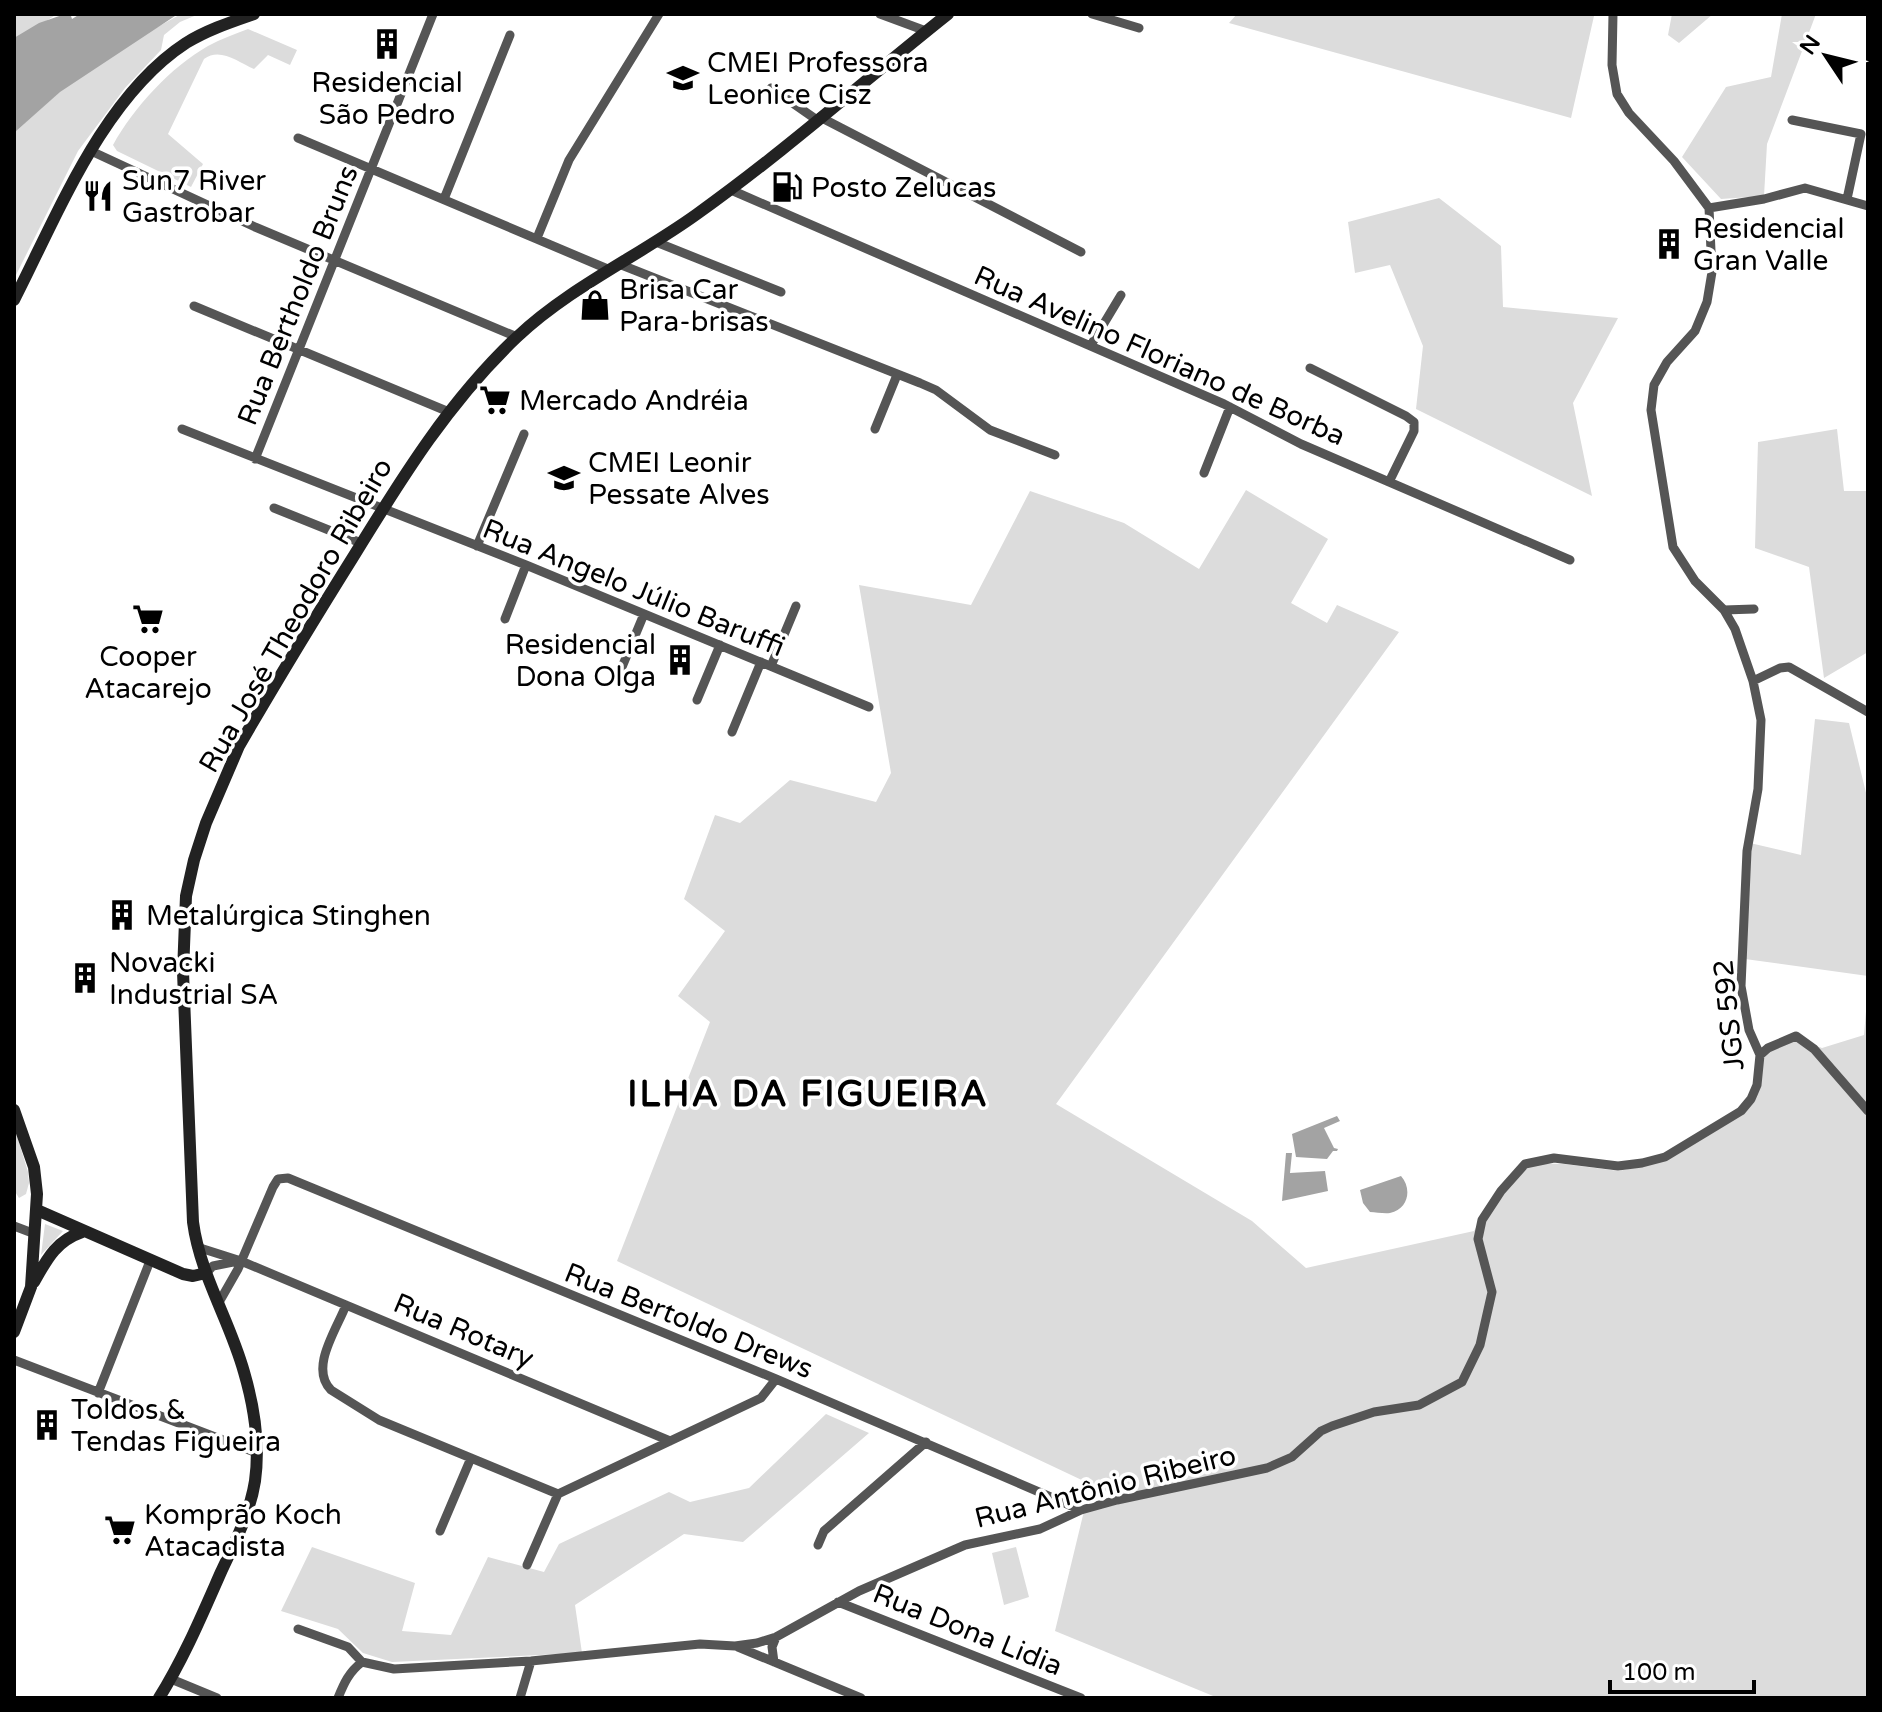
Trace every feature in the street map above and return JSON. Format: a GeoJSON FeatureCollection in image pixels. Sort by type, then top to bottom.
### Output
{"type":"FeatureCollection","features":[{"type":"Feature","properties":{"kind":"main road"},"geometry":{"type":"LineString","coordinates":[[14,300],[91,151],[130,96],[164,60],[188,42],[224,24],[254,14]]}},
{"type":"Feature","properties":{"kind":"main road","name":"Rua José Theodoro Ribeiro"},"geometry":{"type":"LineString","coordinates":[[159,1698],[196,1630],[251,1503],[257,1453],[253,1409],[244,1370],[197,1247],[193,1222],[183,972],[186,896],[194,860],[221,784],[239,746],[417,455],[449,412],[517,337],[570,295],[656,242],[731,190],[948,14]]}},
{"type":"Feature","properties":{"kind":"main road"},"geometry":{"type":"LineString","coordinates":[[14,1110],[34,1167],[37,1210],[31,1287]]}},
{"type":"Feature","properties":{"kind":"main road"},"geometry":{"type":"LineString","coordinates":[[37,1210],[183,1274],[193,1276],[206,1273]]}},
{"type":"Feature","properties":{"kind":"main road"},"geometry":{"type":"LineString","coordinates":[[14,1332],[31,1287],[55,1247],[62,1240],[82,1232]]}},
{"type":"Feature","properties":{"kind":"street","name":"Rua Bertholdo Bruns"},"geometry":{"type":"LineString","coordinates":[[255,459],[433,14]]}},
{"type":"Feature","properties":{"kind":"street"},"geometry":{"type":"LineString","coordinates":[[537,238],[569,160],[659,14]]}},
{"type":"Feature","properties":{"kind":"street"},"geometry":{"type":"LineString","coordinates":[[880,14],[926,31]]}},
{"type":"Feature","properties":{"kind":"street"},"geometry":{"type":"LineString","coordinates":[[1092,14],[1139,28]]}},
{"type":"Feature","properties":{"kind":"street"},"geometry":{"type":"LineString","coordinates":[[1613,14],[1612,65],[1617,94],[1629,113],[1674,161],[1709,208],[1764,199],[1805,188],[1868,206]]}},
{"type":"Feature","properties":{"kind":"street"},"geometry":{"type":"LineString","coordinates":[[444,199],[510,35]]}},
{"type":"Feature","properties":{"kind":"street"},"geometry":{"type":"LineString","coordinates":[[771,88],[819,118],[1081,252]]}},
{"type":"Feature","properties":{"kind":"street"},"geometry":{"type":"LineString","coordinates":[[1792,120],[1861,134],[1847,199]]}},
{"type":"Feature","properties":{"kind":"street"},"geometry":{"type":"LineString","coordinates":[[298,138],[537,238],[936,390],[990,430],[1055,455]]}},
{"type":"Feature","properties":{"kind":"street"},"geometry":{"type":"LineString","coordinates":[[91,151],[255,227],[517,337]]}},
{"type":"Feature","properties":{"kind":"street","name":"Rua Avelino Floriano de Borba"},"geometry":{"type":"LineString","coordinates":[[731,190],[1091,345],[1230,407],[1282,435],[1570,560]]}},
{"type":"Feature","properties":{"kind":"street","name":"JGS 592"},"geometry":{"type":"LineString","coordinates":[[1480,1252],[1478,1239],[1482,1220],[1501,1191],[1525,1164],[1554,1158],[1618,1166],[1665,1157],[1741,1111],[1757,1085],[1760,1055],[1749,1030],[1741,986],[1747,851],[1758,789],[1761,720],[1753,681],[1735,629],[1724,610],[1695,581],[1673,547],[1651,410],[1654,385],[1667,362],[1695,331],[1707,302],[1712,272],[1709,208]]}},
{"type":"Feature","properties":{"kind":"street"},"geometry":{"type":"LineString","coordinates":[[656,242],[781,292]]}},
{"type":"Feature","properties":{"kind":"street"},"geometry":{"type":"LineString","coordinates":[[1091,345],[1121,295]]}},
{"type":"Feature","properties":{"kind":"street"},"geometry":{"type":"LineString","coordinates":[[194,306],[449,412]]}},
{"type":"Feature","properties":{"kind":"street"},"geometry":{"type":"LineString","coordinates":[[1310,368],[1414,422],[1414,431],[1389,482]]}},
{"type":"Feature","properties":{"kind":"street"},"geometry":{"type":"LineString","coordinates":[[875,429],[897,375]]}},
{"type":"Feature","properties":{"kind":"street"},"geometry":{"type":"LineString","coordinates":[[1204,473],[1230,407]]}},
{"type":"Feature","properties":{"kind":"street","name":"Rua Angelo Júlio Baruffi"},"geometry":{"type":"LineString","coordinates":[[182,429],[526,565],[869,707]]}},
{"type":"Feature","properties":{"kind":"street"},"geometry":{"type":"LineString","coordinates":[[477,546],[524,434]]}},
{"type":"Feature","properties":{"kind":"street"},"geometry":{"type":"LineString","coordinates":[[274,508],[361,543]]}},
{"type":"Feature","properties":{"kind":"street"},"geometry":{"type":"LineString","coordinates":[[505,619],[526,565]]}},
{"type":"Feature","properties":{"kind":"street"},"geometry":{"type":"LineString","coordinates":[[732,732],[796,606]]}},
{"type":"Feature","properties":{"kind":"street"},"geometry":{"type":"LineString","coordinates":[[1724,610],[1754,609]]}},
{"type":"Feature","properties":{"kind":"street"},"geometry":{"type":"LineString","coordinates":[[622,667],[644,614]]}},
{"type":"Feature","properties":{"kind":"street"},"geometry":{"type":"LineString","coordinates":[[697,700],[720,645]]}},
{"type":"Feature","properties":{"kind":"street"},"geometry":{"type":"LineString","coordinates":[[1753,681],[1769,672],[1789,667],[1868,712]]}},
{"type":"Feature","properties":{"kind":"street"},"geometry":{"type":"LineString","coordinates":[[1760,1055],[1768,1048],[1796,1036],[1814,1049],[1868,1111]]}},
{"type":"Feature","properties":{"kind":"street","name":"Rua Bertoldo Drews"},"geometry":{"type":"LineString","coordinates":[[241,1261],[278,1179],[288,1178],[776,1379],[1081,1510]]}},
{"type":"Feature","properties":{"kind":"street"},"geometry":{"type":"LineString","coordinates":[[14,1226],[35,1234]]}},
{"type":"Feature","properties":{"kind":"street","name":"Rua Rotary"},"geometry":{"type":"LineString","coordinates":[[197,1247],[241,1261],[670,1441]]}},
{"type":"Feature","properties":{"kind":"street","name":"Rua Antônio Ribeiro"},"geometry":{"type":"LineString","coordinates":[[298,1629],[348,1647],[362,1662],[394,1669],[531,1661],[700,1644],[735,1646],[776,1637],[838,1602],[910,1567],[965,1545],[1040,1529],[1081,1510],[1132,1496],[1267,1468],[1292,1457],[1321,1431],[1332,1426],[1374,1412],[1419,1405],[1462,1382],[1480,1345],[1492,1292],[1480,1252]]}},
{"type":"Feature","properties":{"kind":"street"},"geometry":{"type":"LineString","coordinates":[[98,1393],[150,1261]]}},
{"type":"Feature","properties":{"kind":"street"},"geometry":{"type":"LineString","coordinates":[[206,1273],[213,1266],[241,1261]]}},
{"type":"Feature","properties":{"kind":"street"},"geometry":{"type":"LineString","coordinates":[[218,1304],[241,1261]]}},
{"type":"Feature","properties":{"kind":"street"},"geometry":{"type":"LineString","coordinates":[[346,1305],[322,1365],[325,1384],[365,1413],[558,1494]]}},
{"type":"Feature","properties":{"kind":"street"},"geometry":{"type":"LineString","coordinates":[[14,1360],[257,1453]]}},
{"type":"Feature","properties":{"kind":"street"},"geometry":{"type":"LineString","coordinates":[[527,1565],[558,1494],[761,1398],[776,1379]]}},
{"type":"Feature","properties":{"kind":"street"},"geometry":{"type":"LineString","coordinates":[[818,1545],[824,1531],[926,1442]]}},
{"type":"Feature","properties":{"kind":"street"},"geometry":{"type":"LineString","coordinates":[[440,1531],[471,1458]]}},
{"type":"Feature","properties":{"kind":"street","name":"Rua Dona Lidia"},"geometry":{"type":"LineString","coordinates":[[838,1602],[1081,1698]]}},
{"type":"Feature","properties":{"kind":"street"},"geometry":{"type":"LineString","coordinates":[[774,1662],[772,1647],[776,1637]]}},
{"type":"Feature","properties":{"kind":"street"},"geometry":{"type":"LineString","coordinates":[[735,1646],[861,1698]]}},
{"type":"Feature","properties":{"kind":"street"},"geometry":{"type":"LineString","coordinates":[[520,1698],[531,1661]]}},
{"type":"Feature","properties":{"kind":"street"},"geometry":{"type":"LineString","coordinates":[[338,1698],[345,1680],[362,1662]]}},
{"type":"Feature","properties":{"kind":"street"},"geometry":{"type":"LineString","coordinates":[[171,1679],[217,1698]]}},
{"type":"Feature","properties":{"kind":"shaded area"},"geometry":{"type":"Polygon","coordinates":[[[14,14],[57,14],[14,42],[14,14]]]}},
{"type":"Feature","properties":{"kind":"shaded area"},"geometry":{"type":"Polygon","coordinates":[[[65,14],[72,19],[80,14],[178,14],[60,92],[14,133],[14,38],[39,23],[65,14]]]}},
{"type":"Feature","properties":{"kind":"shaded area"},"geometry":{"type":"Polygon","coordinates":[[[181,14],[199,14],[180,22],[164,35],[161,50],[125,88],[78,151],[14,279],[14,133],[67,85],[127,44],[181,14]]]}},
{"type":"Feature","properties":{"kind":"shaded area"},"geometry":{"type":"Polygon","coordinates":[[[1237,14],[1594,16],[1571,118],[1229,23],[1237,14]]]}},
{"type":"Feature","properties":{"kind":"shaded area"},"geometry":{"type":"Polygon","coordinates":[[[1672,14],[1713,14],[1679,43],[1668,35],[1672,14]]]}},
{"type":"Feature","properties":{"kind":"shaded area"},"geometry":{"type":"Polygon","coordinates":[[[1782,14],[1816,14],[1767,144],[1764,196],[1721,199],[1682,157],[1726,87],[1771,77],[1782,14]]]}},
{"type":"Feature","properties":{"kind":"shaded area"},"geometry":{"type":"Polygon","coordinates":[[[248,29],[297,50],[290,65],[268,55],[254,69],[223,55],[204,59],[168,134],[203,164],[191,187],[117,151],[113,145],[122,131],[167,77],[208,46],[248,29]]]}},
{"type":"Feature","properties":{"kind":"shaded area"},"geometry":{"type":"Polygon","coordinates":[[[1439,198],[1501,246],[1503,307],[1618,318],[1573,403],[1592,496],[1416,409],[1423,346],[1390,265],[1355,273],[1348,222],[1439,198]]]}},
{"type":"Feature","properties":{"kind":"shaded area"},"geometry":{"type":"Polygon","coordinates":[[[1837,429],[1844,491],[1868,491],[1868,652],[1824,678],[1809,567],[1755,548],[1758,442],[1837,429]]]}},
{"type":"Feature","properties":{"kind":"shaded area"},"geometry":{"type":"Polygon","coordinates":[[[1246,490],[1328,539],[1291,603],[1327,623],[1337,605],[1399,632],[1056,1104],[1252,1221],[1306,1268],[1474,1231],[1491,1202],[1528,1163],[1619,1171],[1664,1161],[1744,1113],[1761,1086],[1761,1051],[1795,1038],[1822,1048],[1864,1035],[1868,988],[1868,1698],[1218,1698],[1055,1631],[1084,1511],[1122,1499],[617,1261],[710,1022],[678,996],[725,931],[684,899],[715,815],[740,823],[790,780],[876,802],[891,773],[859,585],[971,605],[1030,491],[1124,523],[1199,569],[1246,490]]]}},
{"type":"Feature","properties":{"kind":"shaded area"},"geometry":{"type":"Polygon","coordinates":[[[1815,719],[1849,723],[1868,801],[1868,976],[1745,959],[1750,843],[1801,855],[1815,719]]]}},
{"type":"Feature","properties":{"kind":"shaded area"},"geometry":{"type":"Polygon","coordinates":[[[1337,1116],[1340,1121],[1324,1128],[1337,1151],[1333,1151],[1327,1159],[1296,1157],[1292,1134],[1337,1116]]]}},
{"type":"Feature","properties":{"kind":"shaded area"},"geometry":{"type":"Polygon","coordinates":[[[14,1126],[29,1183],[26,1194],[19,1198],[14,1190],[14,1126]]]}},
{"type":"Feature","properties":{"kind":"shaded area"},"geometry":{"type":"Polygon","coordinates":[[[1286,1153],[1292,1153],[1290,1173],[1325,1171],[1328,1191],[1282,1201],[1286,1153]]]}},
{"type":"Feature","properties":{"kind":"shaded area"},"geometry":{"type":"Polygon","coordinates":[[[1401,1176],[1407,1186],[1405,1203],[1390,1213],[1370,1212],[1363,1203],[1360,1190],[1401,1176]]]}},
{"type":"Feature","properties":{"kind":"shaded area"},"geometry":{"type":"Polygon","coordinates":[[[45,1224],[63,1231],[41,1255],[45,1224]]]}},
{"type":"Feature","properties":{"kind":"shaded area"},"geometry":{"type":"Polygon","coordinates":[[[826,1414],[869,1433],[743,1542],[684,1534],[575,1605],[582,1653],[392,1662],[363,1653],[338,1629],[281,1611],[312,1547],[415,1583],[402,1631],[451,1635],[488,1557],[544,1572],[559,1544],[669,1492],[690,1502],[749,1488],[826,1414]]]}},
{"type":"Feature","properties":{"kind":"shaded area"},"geometry":{"type":"Polygon","coordinates":[[[1016,1547],[1029,1597],[1004,1605],[992,1553],[1016,1547]]]}},
{"type":"Feature","properties":{"kind":"place","name":"Residencial São Pedro"},"geometry":{"type":"Point","coordinates":[387,44]}},
{"type":"Feature","properties":{"kind":"place","name":"CMEI Professora Leonice Cisz"},"geometry":{"type":"Point","coordinates":[683,78]}},
{"type":"Feature","properties":{"kind":"place","name":"Posto Zelucas"},"geometry":{"type":"Point","coordinates":[787,187]}},
{"type":"Feature","properties":{"kind":"place","name":"Sun7 River Gastrobar"},"geometry":{"type":"Point","coordinates":[98,196]}},
{"type":"Feature","properties":{"kind":"place","name":"Residencial Gran Valle"},"geometry":{"type":"Point","coordinates":[1669,244]}},
{"type":"Feature","properties":{"kind":"place","name":"Brisa Car Para-brisas"},"geometry":{"type":"Point","coordinates":[595,305]}},
{"type":"Feature","properties":{"kind":"place","name":"Mercado Andréia"},"geometry":{"type":"Point","coordinates":[495,400]}},
{"type":"Feature","properties":{"kind":"place","name":"CMEI Leonir Pessate Alves"},"geometry":{"type":"Point","coordinates":[564,478]}},
{"type":"Feature","properties":{"kind":"place","name":"Cooper Atacarejo"},"geometry":{"type":"Point","coordinates":[148,619]}},
{"type":"Feature","properties":{"kind":"place","name":"Residencial Dona Olga"},"geometry":{"type":"Point","coordinates":[680,660]}},
{"type":"Feature","properties":{"kind":"place","name":"Metalúrgica Stinghen"},"geometry":{"type":"Point","coordinates":[122,915]}},
{"type":"Feature","properties":{"kind":"place","name":"Novacki Industrial SA"},"geometry":{"type":"Point","coordinates":[85,978]}},
{"type":"Feature","properties":{"kind":"place","name":"Toldos & Tendas Figueira"},"geometry":{"type":"Point","coordinates":[47,1425]}},
{"type":"Feature","properties":{"kind":"place","name":"Komprão Koch Atacadista"},"geometry":{"type":"Point","coordinates":[120,1530]}},
{"type":"Feature","properties":{"kind":"district","name":"ILHA DA FIGUEIRA"},"geometry":{"type":"Point","coordinates":[808,1093]}}]}
